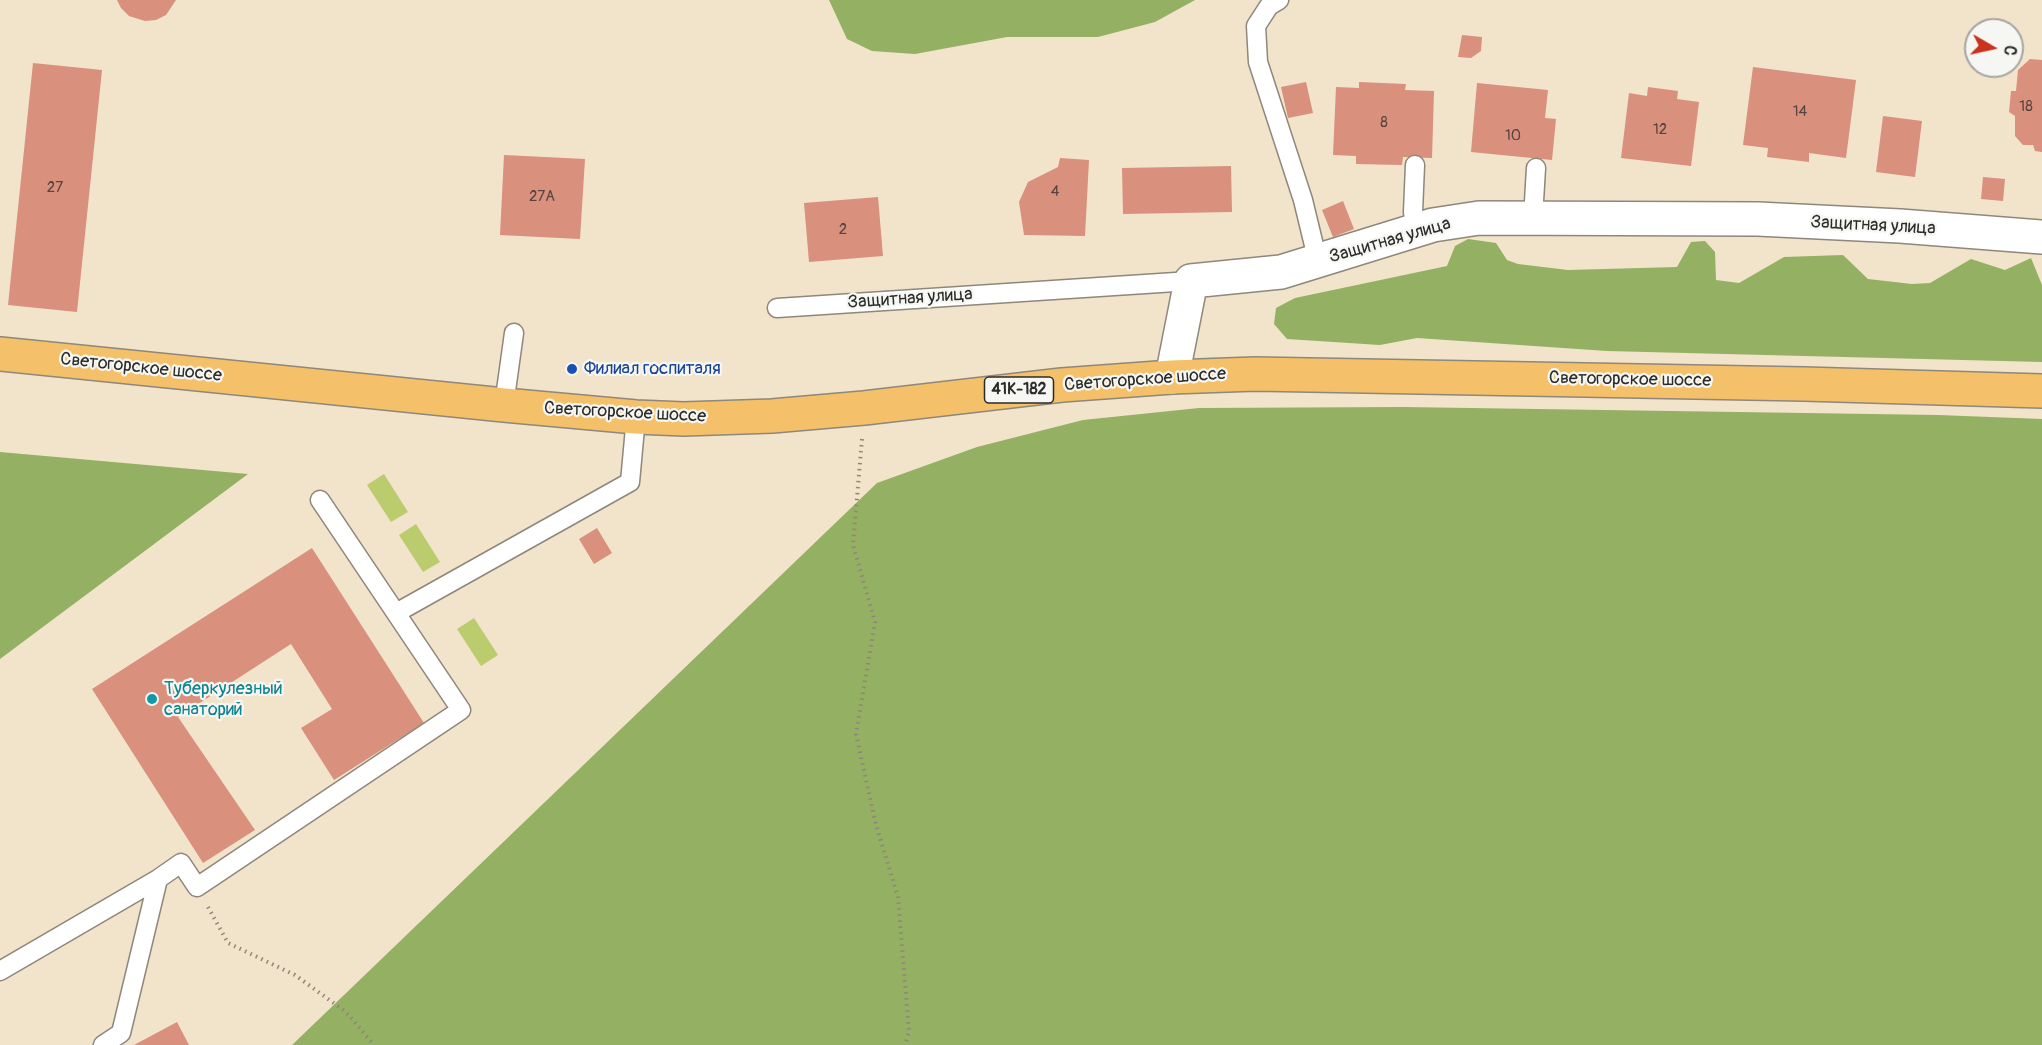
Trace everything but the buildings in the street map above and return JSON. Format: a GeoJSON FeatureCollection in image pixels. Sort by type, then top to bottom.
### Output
{"type":"FeatureCollection","features":[{"type":"Feature","properties":{"kind":"main road","name":"Светогорское шоссе"},"geometry":{"type":"LineString","coordinates":[[0,354],[504,405],[684,419],[761,417],[864,408],[1062,385],[1255,374],[1804,384],[2042,391]]}},
{"type":"Feature","properties":{"kind":"street","name":"Защитная улица"},"geometry":{"type":"LineString","coordinates":[[1191,281],[1281,272],[1433,225],[1479,218],[1758,219],[1900,226],[2042,237]]}},
{"type":"Feature","properties":{"kind":"street"},"geometry":{"type":"LineString","coordinates":[[1172,377],[1191,281]]}},
{"type":"Feature","properties":{"kind":"lane"},"geometry":{"type":"LineString","coordinates":[[1279,0],[1269,6],[1256,26],[1258,62],[1302,200],[1318,262]]}},
{"type":"Feature","properties":{"kind":"lane"},"geometry":{"type":"LineString","coordinates":[[1415,165],[1413,212],[1416,231]]}},
{"type":"Feature","properties":{"kind":"lane"},"geometry":{"type":"LineString","coordinates":[[1533,219],[1536,168]]}},
{"type":"Feature","properties":{"kind":"lane","name":"Защитная улица"},"geometry":{"type":"LineString","coordinates":[[777,308],[1191,281]]}},
{"type":"Feature","properties":{"kind":"lane"},"geometry":{"type":"LineString","coordinates":[[504,405],[514,333]]}},
{"type":"Feature","properties":{"kind":"lane"},"geometry":{"type":"LineString","coordinates":[[396,614],[630,483],[636,417]]}},
{"type":"Feature","properties":{"kind":"lane"},"geometry":{"type":"LineString","coordinates":[[0,972],[158,879],[181,863],[196,887],[461,710],[320,500]]}},
{"type":"Feature","properties":{"kind":"lane"},"geometry":{"type":"LineString","coordinates":[[103,1045],[121,1033],[158,879]]}},
{"type":"Feature","properties":{"kind":"path"},"geometry":{"type":"LineString","coordinates":[[864,408],[853,545],[875,622],[856,734],[876,825],[898,897],[909,1031],[905,1045]]}},
{"type":"Feature","properties":{"kind":"path"},"geometry":{"type":"LineString","coordinates":[[196,887],[228,943],[294,975],[312,987],[346,1012],[374,1045]]}},
{"type":"Feature","properties":{"kind":"green space"},"geometry":{"type":"Polygon","coordinates":[[[829,0],[1195,0],[1155,22],[1098,37],[1007,37],[915,54],[872,51],[847,39],[829,0]]]}},
{"type":"Feature","properties":{"kind":"green space"},"geometry":{"type":"Polygon","coordinates":[[[1468,239],[1496,243],[1507,260],[1518,264],[1568,270],[1677,267],[1691,242],[1705,241],[1715,252],[1716,280],[1739,283],[1784,257],[1843,255],[1868,279],[1912,284],[1930,283],[1971,259],[2005,270],[2031,258],[2042,285],[2042,362],[1607,351],[1417,338],[1380,345],[1287,339],[1274,324],[1276,308],[1295,298],[1447,266],[1455,246],[1468,239]]]}},
{"type":"Feature","properties":{"kind":"green space"},"geometry":{"type":"Polygon","coordinates":[[[1403,407],[1938,415],[2042,419],[2042,1045],[292,1045],[877,483],[977,447],[1083,420],[1199,408],[1403,407]]]}},
{"type":"Feature","properties":{"kind":"green space"},"geometry":{"type":"Polygon","coordinates":[[[0,452],[248,474],[0,659],[0,452]]]}},
{"type":"Feature","properties":{"kind":"green space"},"geometry":{"type":"Polygon","coordinates":[[[384,474],[408,512],[391,522],[367,485],[384,474]]]}},
{"type":"Feature","properties":{"kind":"green space"},"geometry":{"type":"Polygon","coordinates":[[[416,524],[440,562],[423,572],[399,535],[416,524]]]}},
{"type":"Feature","properties":{"kind":"green space"},"geometry":{"type":"Polygon","coordinates":[[[474,618],[498,655],[481,666],[457,629],[474,618]]]}},
{"type":"Feature","properties":{"kind":"place","name":"Филиал госпиталя"},"geometry":{"type":"Point","coordinates":[572,369]}},
{"type":"Feature","properties":{"kind":"place","name":"Туберкулезный санаторий"},"geometry":{"type":"Point","coordinates":[152,699]}}]}
